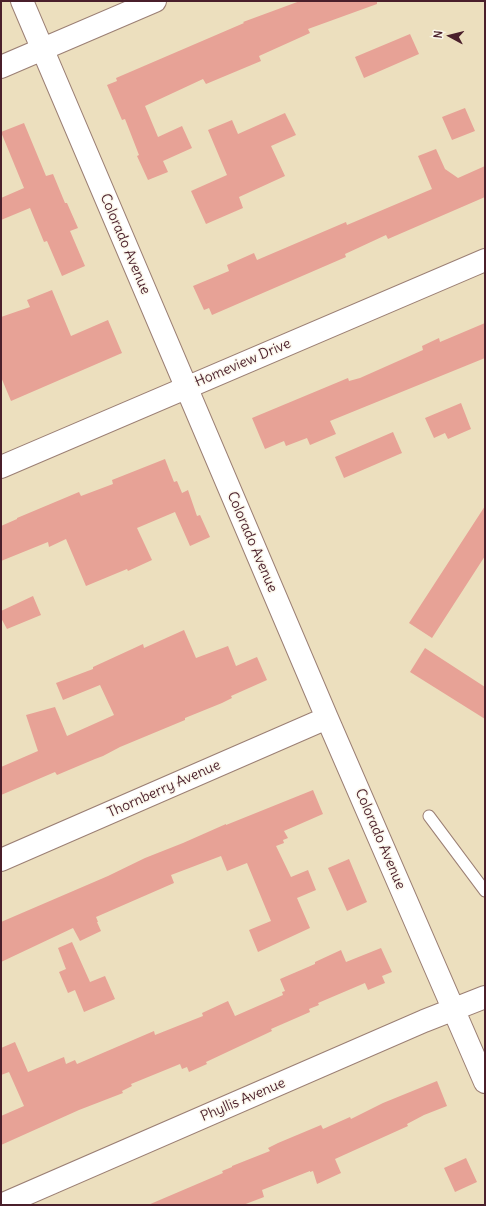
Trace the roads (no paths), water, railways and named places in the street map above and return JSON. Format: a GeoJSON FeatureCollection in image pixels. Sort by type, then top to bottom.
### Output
{"type":"FeatureCollection","features":[{"type":"Feature","properties":{"kind":"street","name":"Colorado Avenue"},"geometry":{"type":"LineString","coordinates":[[22,1],[327,718],[485,1082]]}},
{"type":"Feature","properties":{"kind":"street"},"geometry":{"type":"LineString","coordinates":[[1,67],[155,1]]}},
{"type":"Feature","properties":{"kind":"street","name":"Homeview Drive"},"geometry":{"type":"LineString","coordinates":[[1,467],[485,260]]}},
{"type":"Feature","properties":{"kind":"street","name":"Thornberry Avenue"},"geometry":{"type":"LineString","coordinates":[[1,860],[327,718]]}},
{"type":"Feature","properties":{"kind":"street","name":"Phyllis Avenue"},"geometry":{"type":"LineString","coordinates":[[1,1205],[424,1021],[485,997]]}},
{"type":"Feature","properties":{"kind":"lane"},"geometry":{"type":"LineString","coordinates":[[429,816],[485,891]]}}]}
